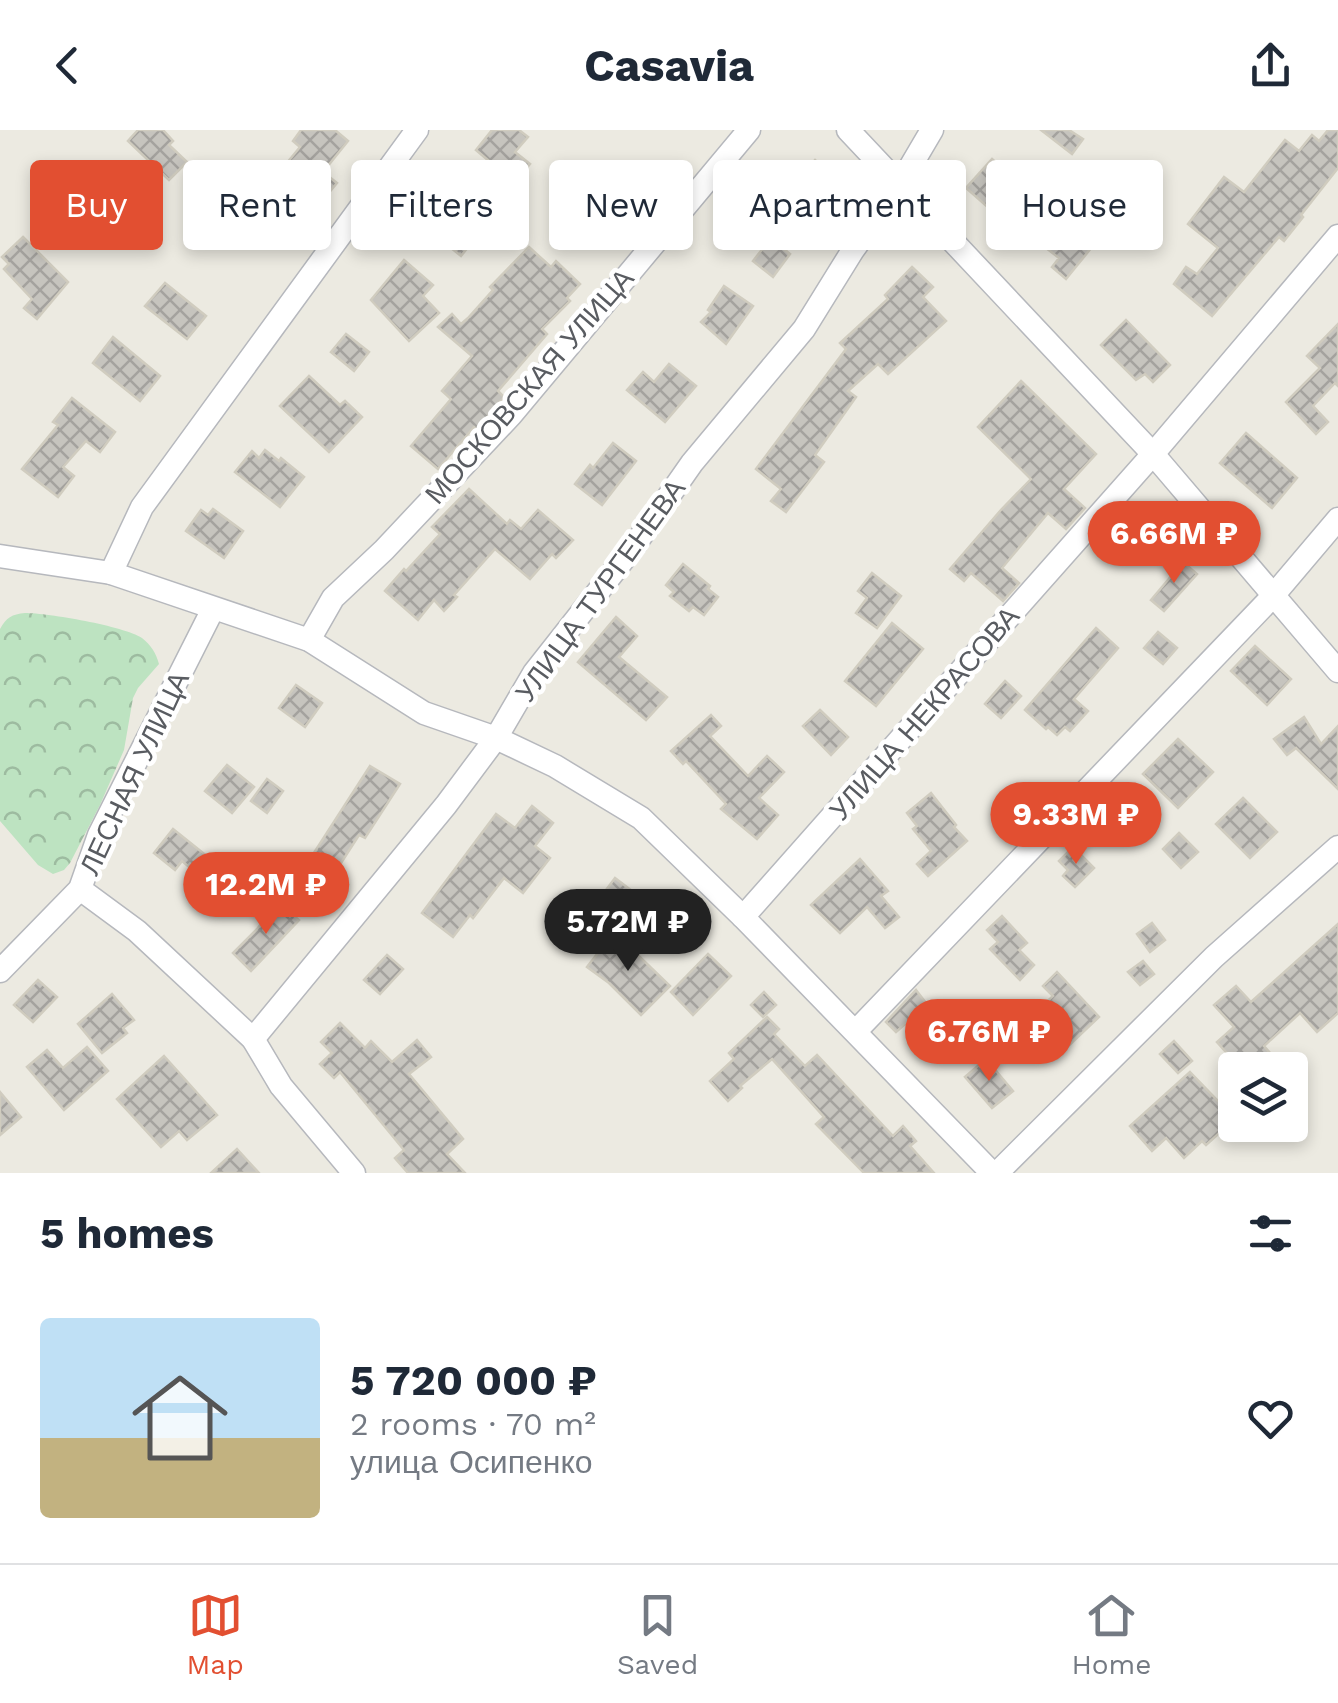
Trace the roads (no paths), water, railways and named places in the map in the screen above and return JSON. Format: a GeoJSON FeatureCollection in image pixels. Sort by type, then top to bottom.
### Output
{"type":"FeatureCollection","features":[{"type":"Feature","properties":{"kind":"street"},"geometry":{"type":"LineString","coordinates":[[111,574],[142,507],[418,130]]}},
{"type":"Feature","properties":{"kind":"street","name":"МОСКОВСКАЯ УЛИЦА"},"geometry":{"type":"LineString","coordinates":[[309,640],[333,598],[384,550],[511,414],[749,130]]}},
{"type":"Feature","properties":{"kind":"street"},"geometry":{"type":"LineString","coordinates":[[848,130],[876,160]]}},
{"type":"Feature","properties":{"kind":"street","name":"УЛИЦА ТУРГЕНЕВА"},"geometry":{"type":"LineString","coordinates":[[915,160],[932,130]]}},
{"type":"Feature","properties":{"kind":"street","name":"УЛИЦА НЕКРАСОВА"},"geometry":{"type":"LineString","coordinates":[[744,917],[1153,454],[1338,236]]}},
{"type":"Feature","properties":{"kind":"street","name":"УЛИЦА ТУРГЕНЕВА"},"geometry":{"type":"LineString","coordinates":[[253,1039],[446,805],[496,738],[534,674],[634,546],[692,463],[804,329],[852,250]]}},
{"type":"Feature","properties":{"kind":"street"},"geometry":{"type":"LineString","coordinates":[[960,250],[1153,454],[1338,672]]}},
{"type":"Feature","properties":{"kind":"street"},"geometry":{"type":"LineString","coordinates":[[856,1031],[1272,596],[1338,519]]}},
{"type":"Feature","properties":{"kind":"street"},"geometry":{"type":"LineString","coordinates":[[0,556],[111,574],[309,640],[424,714],[496,738],[555,766],[641,818],[744,917],[994,1173],[1214,956],[1338,847]]}},
{"type":"Feature","properties":{"kind":"street","name":"ЛЕСНАЯ УЛИЦА"},"geometry":{"type":"LineString","coordinates":[[0,972],[80,890],[98,835],[213,609]]}},
{"type":"Feature","properties":{"kind":"street"},"geometry":{"type":"LineString","coordinates":[[80,890],[137,931],[253,1039],[281,1086],[354,1173]]}}]}
